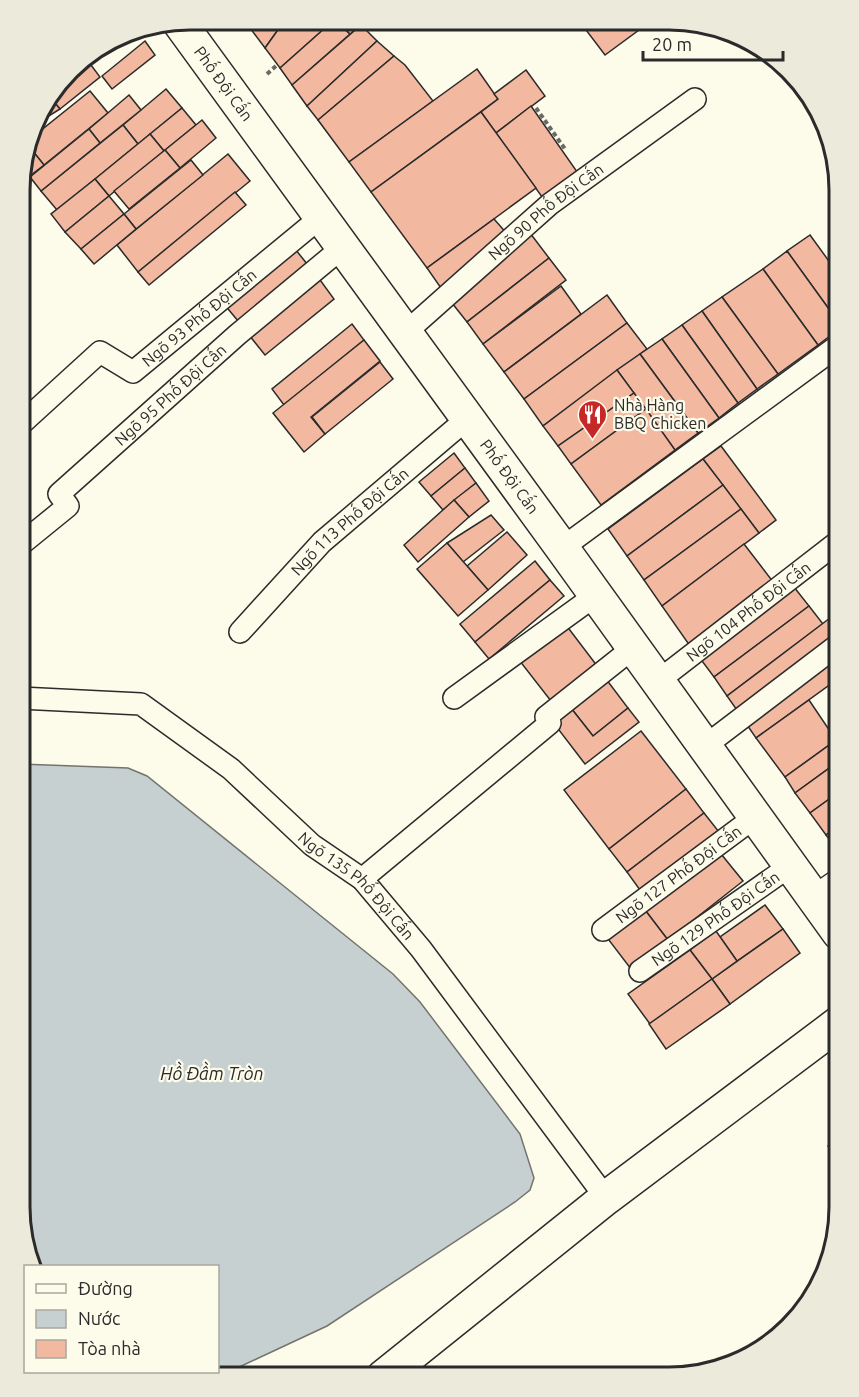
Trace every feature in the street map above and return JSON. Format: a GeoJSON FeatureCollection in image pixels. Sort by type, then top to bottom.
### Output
{"type":"FeatureCollection","features":[{"type":"Feature","properties":{"kind":"street","name":"Phố Đội Cấn"},"geometry":{"type":"LineString","coordinates":[[185,30],[829,919]]}},
{"type":"Feature","properties":{"kind":"street"},"geometry":{"type":"LineString","coordinates":[[395,1367],[606,1198],[829,1031]]}},
{"type":"Feature","properties":{"kind":"lane","name":"Ngõ 90 Phố Đội Cấn"},"geometry":{"type":"LineString","coordinates":[[405,333],[550,204],[695,99]]}},
{"type":"Feature","properties":{"kind":"lane","name":"Ngõ 93 Phố Đội Cấn"},"geometry":{"type":"LineString","coordinates":[[30,416],[100,352],[133,372],[321,217]]}},
{"type":"Feature","properties":{"kind":"lane","name":"Ngõ 95 Phố Đội Cấn"},"geometry":{"type":"LineString","coordinates":[[30,538],[68,506],[59,494],[237,335],[343,247]]}},
{"type":"Feature","properties":{"kind":"lane"},"geometry":{"type":"LineString","coordinates":[[562,548],[829,352]]}},
{"type":"Feature","properties":{"kind":"lane","name":"Ngõ 113 Phố Đội Cấn"},"geometry":{"type":"LineString","coordinates":[[240,632],[322,542],[468,418]]}},
{"type":"Feature","properties":{"kind":"lane","name":"Ngõ 104 Phố Đội Cấn"},"geometry":{"type":"LineString","coordinates":[[658,681],[829,549]]}},
{"type":"Feature","properties":{"kind":"lane"},"geometry":{"type":"LineString","coordinates":[[454,698],[596,595]]}},
{"type":"Feature","properties":{"kind":"lane"},"geometry":{"type":"LineString","coordinates":[[362,879],[550,723],[546,717],[633,648]]}},
{"type":"Feature","properties":{"kind":"lane"},"geometry":{"type":"LineString","coordinates":[[705,746],[829,652]]}},
{"type":"Feature","properties":{"kind":"lane","name":"Ngõ 135 Phố Đội Cấn"},"geometry":{"type":"LineString","coordinates":[[30,698],[141,704],[231,769],[312,845],[362,879],[421,949],[606,1198]]}},
{"type":"Feature","properties":{"kind":"lane","name":"Ngõ 127 Phố Đội Cấn"},"geometry":{"type":"LineString","coordinates":[[603,930],[754,816]]}},
{"type":"Feature","properties":{"kind":"lane","name":"Ngõ 129 Phố Đội Cấn"},"geometry":{"type":"LineString","coordinates":[[640,970],[790,866]]}},
{"type":"Feature","properties":{"kind":"lane"},"geometry":{"type":"LineString","coordinates":[[813,897],[829,886]]}},
{"type":"Feature","properties":{"kind":"path"},"geometry":{"type":"LineString","coordinates":[[536,108],[587,178]]}},
{"type":"Feature","properties":{"kind":"water","name":"Hồ Đầm Tròn"},"geometry":{"type":"Polygon","coordinates":[[[30,764],[128,768],[147,776],[393,974],[420,1002],[520,1134],[534,1178],[530,1190],[327,1326],[239,1367],[219,1367],[219,1265],[41,1265],[30,1218],[30,764]]]}},
{"type":"Feature","properties":{"kind":"building"},"geometry":{"type":"Polygon","coordinates":[[[252,30],[278,30],[265,48],[252,30]]]}},
{"type":"Feature","properties":{"kind":"building"},"geometry":{"type":"Polygon","coordinates":[[[278,30],[323,30],[280,68],[265,48],[278,30]]]}},
{"type":"Feature","properties":{"kind":"building"},"geometry":{"type":"Polygon","coordinates":[[[323,30],[345,30],[350,34],[292,85],[280,68],[323,30]]]}},
{"type":"Feature","properties":{"kind":"building"},"geometry":{"type":"Polygon","coordinates":[[[355,30],[366,30],[377,41],[307,106],[292,85],[355,30]]]}},
{"type":"Feature","properties":{"kind":"building"},"geometry":{"type":"Polygon","coordinates":[[[586,30],[639,30],[605,55],[586,30]]]}},
{"type":"Feature","properties":{"kind":"building"},"geometry":{"type":"Polygon","coordinates":[[[145,41],[155,55],[112,89],[102,76],[145,41]]]}},
{"type":"Feature","properties":{"kind":"building"},"geometry":{"type":"Polygon","coordinates":[[[377,41],[394,56],[318,120],[307,106],[377,41]]]}},
{"type":"Feature","properties":{"kind":"building"},"geometry":{"type":"Polygon","coordinates":[[[394,56],[405,65],[433,101],[349,162],[318,120],[394,56]]]}},
{"type":"Feature","properties":{"kind":"building"},"geometry":{"type":"Polygon","coordinates":[[[91,65],[100,77],[60,109],[55,103],[57,101],[70,84],[91,65]]]}},
{"type":"Feature","properties":{"kind":"building"},"geometry":{"type":"Polygon","coordinates":[[[477,69],[498,99],[371,192],[349,162],[477,69]]]}},
{"type":"Feature","properties":{"kind":"building"},"geometry":{"type":"Polygon","coordinates":[[[526,70],[545,96],[496,133],[481,112],[498,99],[494,94],[526,70]]]}},
{"type":"Feature","properties":{"kind":"building"},"geometry":{"type":"Polygon","coordinates":[[[166,89],[182,108],[138,144],[123,125],[166,89]]]}},
{"type":"Feature","properties":{"kind":"building"},"geometry":{"type":"Polygon","coordinates":[[[90,91],[108,113],[44,165],[34,153],[42,130],[90,91]]]}},
{"type":"Feature","properties":{"kind":"building"},"geometry":{"type":"Polygon","coordinates":[[[129,95],[141,110],[100,143],[89,129],[129,95]]]}},
{"type":"Feature","properties":{"kind":"building"},"geometry":{"type":"Polygon","coordinates":[[[55,103],[60,109],[48,116],[55,103]]]}},
{"type":"Feature","properties":{"kind":"building"},"geometry":{"type":"Polygon","coordinates":[[[531,106],[580,176],[545,201],[496,133],[531,106]]]}},
{"type":"Feature","properties":{"kind":"building"},"geometry":{"type":"Polygon","coordinates":[[[182,108],[196,125],[164,151],[150,134],[182,108]]]}},
{"type":"Feature","properties":{"kind":"building"},"geometry":{"type":"Polygon","coordinates":[[[481,112],[536,188],[427,268],[371,192],[481,112]]]}},
{"type":"Feature","properties":{"kind":"building"},"geometry":{"type":"Polygon","coordinates":[[[202,120],[216,138],[180,168],[165,150],[202,120]]]}},
{"type":"Feature","properties":{"kind":"building"},"geometry":{"type":"Polygon","coordinates":[[[123,125],[138,144],[57,210],[41,191],[123,125]]]}},
{"type":"Feature","properties":{"kind":"building"},"geometry":{"type":"Polygon","coordinates":[[[89,129],[100,143],[41,191],[31,176],[89,129]]]}},
{"type":"Feature","properties":{"kind":"building"},"geometry":{"type":"Polygon","coordinates":[[[150,134],[164,151],[109,196],[95,179],[150,134]]]}},
{"type":"Feature","properties":{"kind":"building"},"geometry":{"type":"Polygon","coordinates":[[[165,150],[180,168],[129,209],[114,191],[165,150]]]}},
{"type":"Feature","properties":{"kind":"building"},"geometry":{"type":"Polygon","coordinates":[[[34,153],[44,165],[31,175],[34,153]]]}},
{"type":"Feature","properties":{"kind":"building"},"geometry":{"type":"Polygon","coordinates":[[[228,154],[250,181],[138,272],[117,245],[228,154]]]}},
{"type":"Feature","properties":{"kind":"building"},"geometry":{"type":"Polygon","coordinates":[[[191,160],[203,175],[136,229],[124,214],[191,160]]]}},
{"type":"Feature","properties":{"kind":"building"},"geometry":{"type":"Polygon","coordinates":[[[95,179],[109,196],[65,232],[51,214],[95,179]]]}},
{"type":"Feature","properties":{"kind":"building"},"geometry":{"type":"Polygon","coordinates":[[[235,192],[246,205],[149,285],[138,272],[235,192]]]}},
{"type":"Feature","properties":{"kind":"building"},"geometry":{"type":"Polygon","coordinates":[[[109,196],[124,214],[81,249],[65,232],[109,196]]]}},
{"type":"Feature","properties":{"kind":"building"},"geometry":{"type":"Polygon","coordinates":[[[124,214],[136,229],[94,264],[81,249],[124,214]]]}},
{"type":"Feature","properties":{"kind":"building"},"geometry":{"type":"Polygon","coordinates":[[[494,219],[509,236],[443,291],[427,268],[494,219]]]}},
{"type":"Feature","properties":{"kind":"building"},"geometry":{"type":"Polygon","coordinates":[[[530,233],[549,258],[467,322],[452,303],[530,233]]]}},
{"type":"Feature","properties":{"kind":"building"},"geometry":{"type":"Polygon","coordinates":[[[810,235],[829,261],[829,309],[787,251],[810,235]]]}},
{"type":"Feature","properties":{"kind":"building"},"geometry":{"type":"Polygon","coordinates":[[[292,245],[311,269],[243,327],[224,304],[292,245]]]}},
{"type":"Feature","properties":{"kind":"building"},"geometry":{"type":"Polygon","coordinates":[[[787,251],[829,309],[829,337],[818,345],[763,269],[787,251]]]}},
{"type":"Feature","properties":{"kind":"building"},"geometry":{"type":"Polygon","coordinates":[[[549,258],[566,280],[483,344],[467,322],[549,258]]]}},
{"type":"Feature","properties":{"kind":"building"},"geometry":{"type":"Polygon","coordinates":[[[763,269],[818,345],[778,374],[722,297],[763,269]]]}},
{"type":"Feature","properties":{"kind":"building"},"geometry":{"type":"Polygon","coordinates":[[[315,273],[334,299],[265,355],[245,330],[315,273]]]}},
{"type":"Feature","properties":{"kind":"building"},"geometry":{"type":"Polygon","coordinates":[[[561,286],[581,314],[504,372],[483,344],[561,286]]]}},
{"type":"Feature","properties":{"kind":"building"},"geometry":{"type":"Polygon","coordinates":[[[607,295],[627,323],[524,399],[504,372],[607,295]]]}},
{"type":"Feature","properties":{"kind":"building"},"geometry":{"type":"Polygon","coordinates":[[[722,297],[778,374],[757,389],[702,311],[722,297]]]}},
{"type":"Feature","properties":{"kind":"building"},"geometry":{"type":"Polygon","coordinates":[[[702,311],[757,389],[738,403],[682,325],[702,311]]]}},
{"type":"Feature","properties":{"kind":"building"},"geometry":{"type":"Polygon","coordinates":[[[627,323],[647,349],[543,426],[524,399],[627,323]]]}},
{"type":"Feature","properties":{"kind":"building"},"geometry":{"type":"Polygon","coordinates":[[[352,324],[364,340],[284,405],[272,389],[352,324]]]}},
{"type":"Feature","properties":{"kind":"building"},"geometry":{"type":"Polygon","coordinates":[[[682,325],[738,403],[719,418],[662,339],[682,325]]]}},
{"type":"Feature","properties":{"kind":"building"},"geometry":{"type":"Polygon","coordinates":[[[662,339],[719,418],[698,433],[640,354],[662,339]]]}},
{"type":"Feature","properties":{"kind":"building"},"geometry":{"type":"Polygon","coordinates":[[[364,340],[380,361],[311,417],[325,434],[304,452],[273,413],[364,340]]]}},
{"type":"Feature","properties":{"kind":"building"},"geometry":{"type":"Polygon","coordinates":[[[640,354],[698,433],[675,450],[617,370],[640,354]]]}},
{"type":"Feature","properties":{"kind":"building"},"geometry":{"type":"Polygon","coordinates":[[[380,362],[393,379],[325,434],[312,417],[380,362]]]}},
{"type":"Feature","properties":{"kind":"building"},"geometry":{"type":"Polygon","coordinates":[[[617,370],[634,393],[558,446],[543,426],[617,370]]]}},
{"type":"Feature","properties":{"kind":"building"},"geometry":{"type":"Polygon","coordinates":[[[634,393],[646,409],[571,464],[558,446],[634,393]]]}},
{"type":"Feature","properties":{"kind":"building"},"geometry":{"type":"Polygon","coordinates":[[[646,409],[675,450],[601,505],[571,464],[646,409]]]}},
{"type":"Feature","properties":{"kind":"building"},"geometry":{"type":"Polygon","coordinates":[[[721,446],[776,520],[759,533],[703,459],[721,446]]]}},
{"type":"Feature","properties":{"kind":"building"},"geometry":{"type":"Polygon","coordinates":[[[454,453],[465,468],[431,496],[419,482],[454,453]]]}},
{"type":"Feature","properties":{"kind":"building"},"geometry":{"type":"Polygon","coordinates":[[[703,459],[723,485],[627,556],[608,529],[703,459]]]}},
{"type":"Feature","properties":{"kind":"building"},"geometry":{"type":"Polygon","coordinates":[[[465,468],[476,483],[443,510],[431,496],[465,468]]]}},
{"type":"Feature","properties":{"kind":"building"},"geometry":{"type":"Polygon","coordinates":[[[476,483],[489,501],[469,517],[454,500],[476,483]]]}},
{"type":"Feature","properties":{"kind":"building"},"geometry":{"type":"Polygon","coordinates":[[[723,485],[741,509],[644,580],[627,556],[723,485]]]}},
{"type":"Feature","properties":{"kind":"building"},"geometry":{"type":"Polygon","coordinates":[[[454,500],[469,517],[418,562],[404,545],[454,500]]]}},
{"type":"Feature","properties":{"kind":"building"},"geometry":{"type":"Polygon","coordinates":[[[741,509],[759,533],[662,606],[644,580],[741,509]]]}},
{"type":"Feature","properties":{"kind":"building"},"geometry":{"type":"Polygon","coordinates":[[[491,515],[504,530],[463,562],[447,543],[491,515]]]}},
{"type":"Feature","properties":{"kind":"building"},"geometry":{"type":"Polygon","coordinates":[[[507,532],[527,555],[488,590],[467,566],[507,532]]]}},
{"type":"Feature","properties":{"kind":"building"},"geometry":{"type":"Polygon","coordinates":[[[447,543],[488,590],[458,616],[417,569],[447,543]]]}},
{"type":"Feature","properties":{"kind":"building"},"geometry":{"type":"Polygon","coordinates":[[[744,544],[774,583],[690,646],[662,606],[744,544]]]}},
{"type":"Feature","properties":{"kind":"building"},"geometry":{"type":"Polygon","coordinates":[[[535,561],[550,580],[475,642],[460,624],[535,561]]]}},
{"type":"Feature","properties":{"kind":"building"},"geometry":{"type":"Polygon","coordinates":[[[550,580],[564,596],[489,659],[475,642],[550,580]]]}},
{"type":"Feature","properties":{"kind":"building"},"geometry":{"type":"Polygon","coordinates":[[[794,587],[809,606],[714,677],[699,657],[794,587]]]}},
{"type":"Feature","properties":{"kind":"building"},"geometry":{"type":"Polygon","coordinates":[[[809,606],[823,624],[727,696],[714,677],[809,606]]]}},
{"type":"Feature","properties":{"kind":"building"},"geometry":{"type":"Polygon","coordinates":[[[829,619],[829,646],[739,713],[727,696],[829,619]]]}},
{"type":"Feature","properties":{"kind":"building"},"geometry":{"type":"Polygon","coordinates":[[[566,625],[601,671],[551,701],[519,660],[566,625]]]}},
{"type":"Feature","properties":{"kind":"building"},"geometry":{"type":"Polygon","coordinates":[[[829,662],[829,685],[756,738],[745,722],[829,662]]]}},
{"type":"Feature","properties":{"kind":"building"},"geometry":{"type":"Polygon","coordinates":[[[603,675],[628,708],[593,736],[567,703],[603,675]]]}},
{"type":"Feature","properties":{"kind":"building"},"geometry":{"type":"Polygon","coordinates":[[[809,700],[829,730],[829,745],[785,777],[756,738],[809,700]]]}},
{"type":"Feature","properties":{"kind":"building"},"geometry":{"type":"Polygon","coordinates":[[[567,703],[593,736],[628,708],[639,722],[585,764],[549,717],[567,703]]]}},
{"type":"Feature","properties":{"kind":"building"},"geometry":{"type":"Polygon","coordinates":[[[641,731],[686,789],[609,849],[564,790],[641,731]]]}},
{"type":"Feature","properties":{"kind":"building"},"geometry":{"type":"Polygon","coordinates":[[[829,745],[829,768],[795,793],[785,777],[829,745]]]}},
{"type":"Feature","properties":{"kind":"building"},"geometry":{"type":"Polygon","coordinates":[[[829,768],[829,799],[810,813],[795,793],[829,768]]]}},
{"type":"Feature","properties":{"kind":"building"},"geometry":{"type":"Polygon","coordinates":[[[686,789],[704,813],[627,872],[609,849],[686,789]]]}},
{"type":"Feature","properties":{"kind":"building"},"geometry":{"type":"Polygon","coordinates":[[[829,799],[829,833],[826,835],[810,813],[829,799]]]}},
{"type":"Feature","properties":{"kind":"building"},"geometry":{"type":"Polygon","coordinates":[[[704,813],[723,837],[645,897],[627,872],[704,813]]]}},
{"type":"Feature","properties":{"kind":"building"},"geometry":{"type":"Polygon","coordinates":[[[717,849],[743,881],[668,940],[642,906],[717,849]]]}},
{"type":"Feature","properties":{"kind":"building"},"geometry":{"type":"Polygon","coordinates":[[[765,905],[783,929],[737,961],[720,937],[765,905]]]}},
{"type":"Feature","properties":{"kind":"building"},"geometry":{"type":"Polygon","coordinates":[[[642,906],[668,940],[631,969],[605,935],[642,906]]]}},
{"type":"Feature","properties":{"kind":"building"},"geometry":{"type":"Polygon","coordinates":[[[783,929],[800,953],[730,1004],[712,979],[783,929]]]}},
{"type":"Feature","properties":{"kind":"building"},"geometry":{"type":"Polygon","coordinates":[[[716,931],[737,961],[712,979],[690,950],[716,931]]]}},
{"type":"Feature","properties":{"kind":"building"},"geometry":{"type":"Polygon","coordinates":[[[690,950],[712,979],[650,1024],[628,994],[690,950]]]}},
{"type":"Feature","properties":{"kind":"building"},"geometry":{"type":"Polygon","coordinates":[[[712,979],[730,1004],[666,1049],[649,1024],[712,979]]]}},
{"type":"Feature","properties":{"kind":"place","name":"Nhà Hàng BBQ Chicken"},"geometry":{"type":"Point","coordinates":[593,440]}}]}
